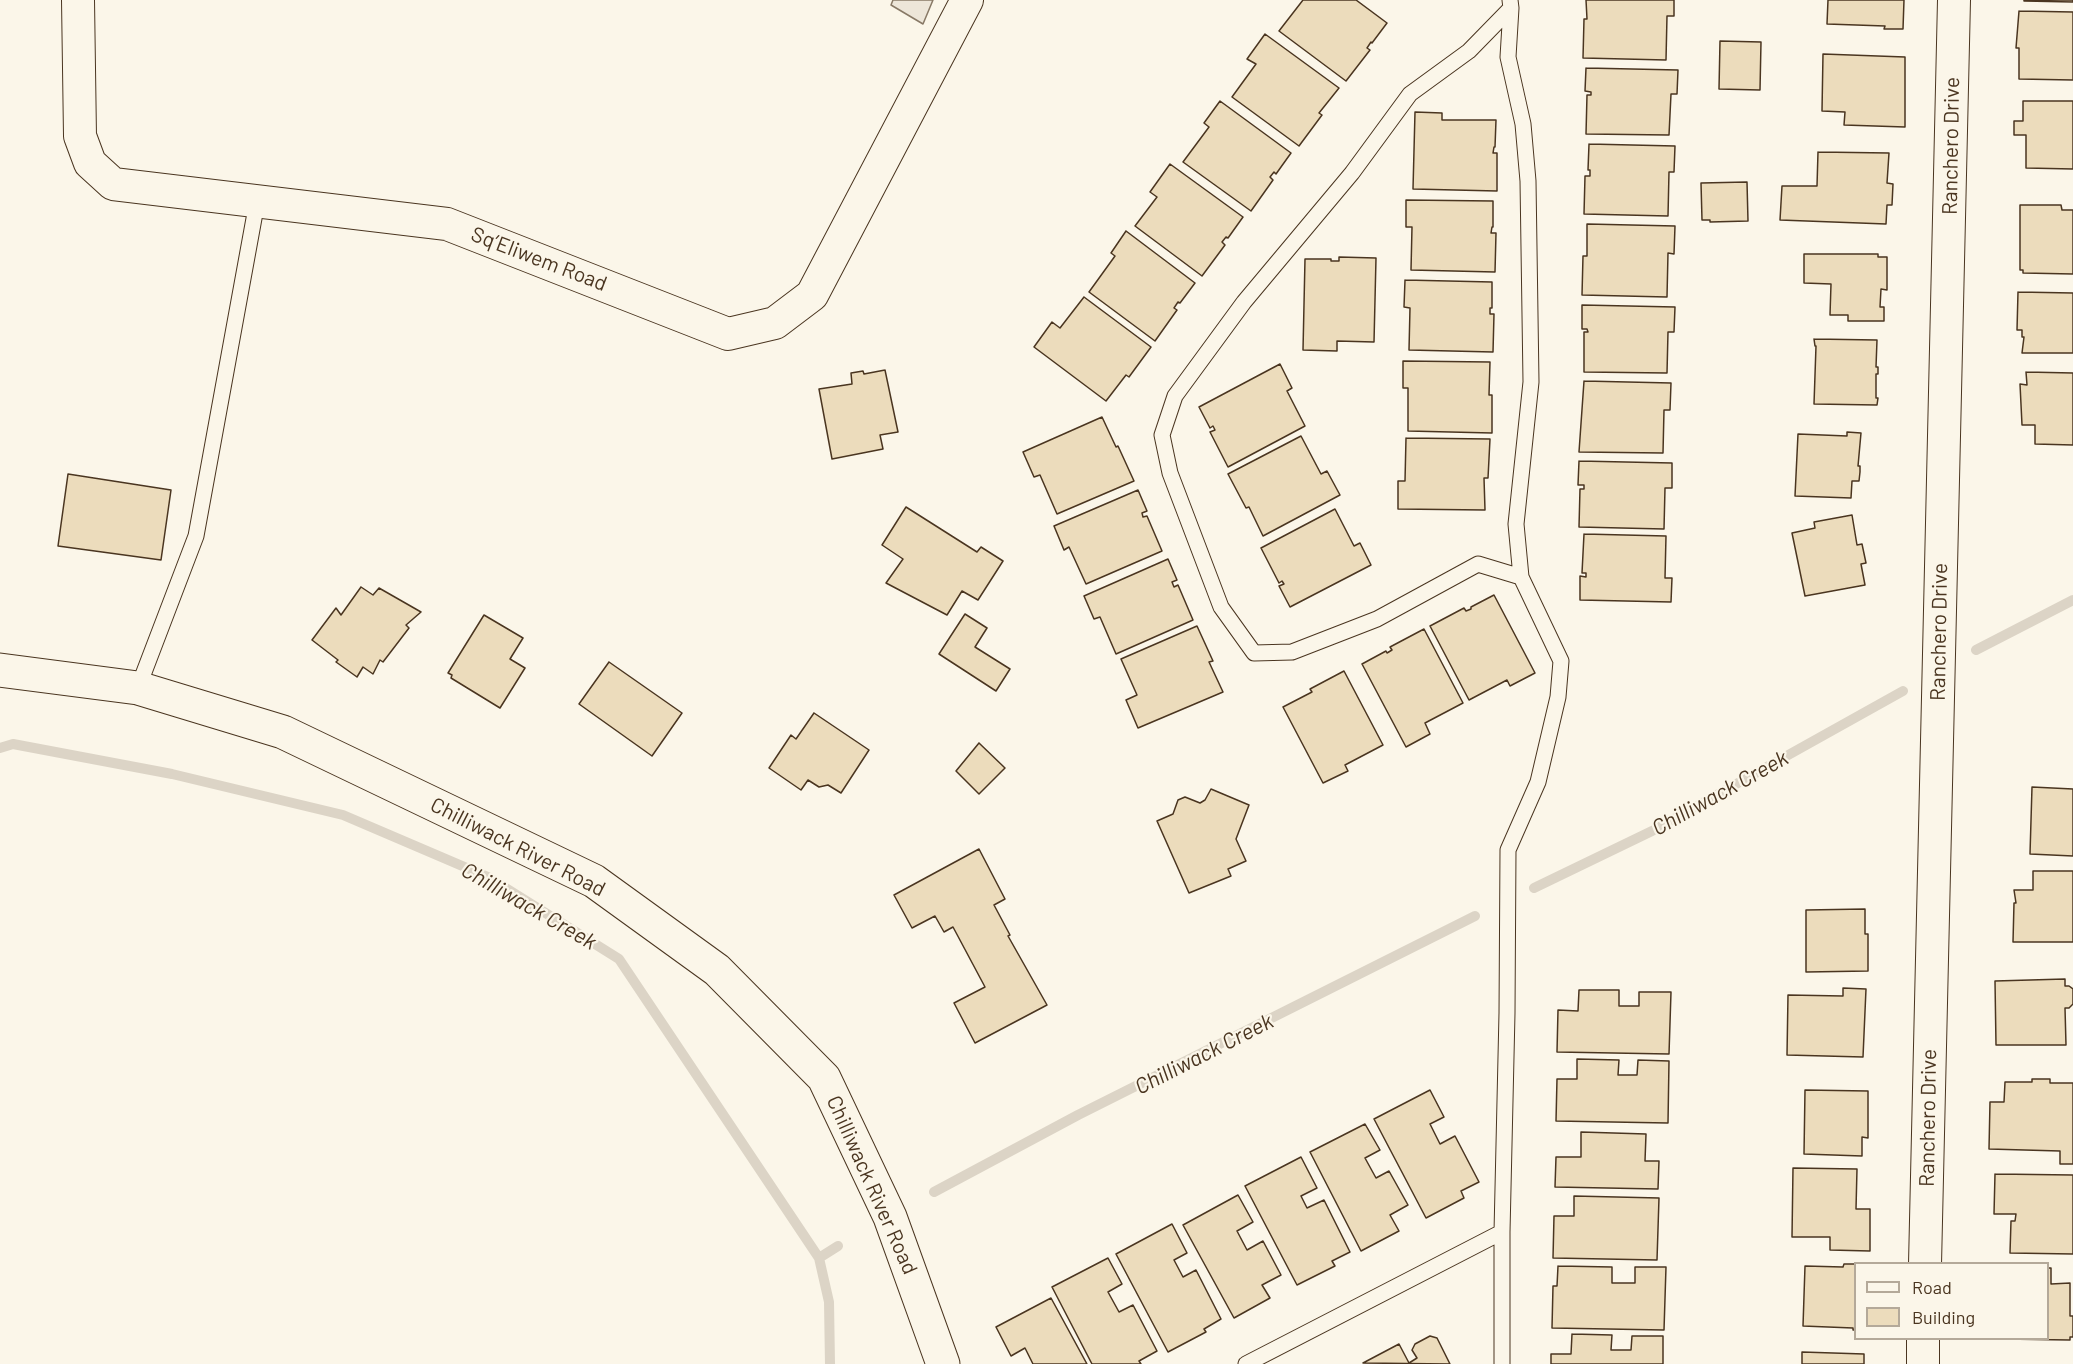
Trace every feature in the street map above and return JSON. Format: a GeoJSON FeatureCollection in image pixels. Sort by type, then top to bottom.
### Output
{"type":"FeatureCollection","features":[{"type":"Feature","properties":{"kind":"main road","name":"Chilliwack River Road"},"geometry":{"type":"LineString","coordinates":[[0,670],[138,688],[283,732],[594,881],[717,969],[824,1078],[890,1217],[944,1364]]}},
{"type":"Feature","properties":{"kind":"street","name":"Sq’Eliwem Road"},"geometry":{"type":"LineString","coordinates":[[78,0],[81,136],[90,163],[113,184],[447,224],[728,334],[775,323],[812,295],[967,0]]}},
{"type":"Feature","properties":{"kind":"street","name":"Ranchero Drive"},"geometry":{"type":"LineString","coordinates":[[1925,1262],[1954,0]]}},
{"type":"Feature","properties":{"kind":"street"},"geometry":{"type":"LineString","coordinates":[[1923,1340],[1923,1364]]}},
{"type":"Feature","properties":{"kind":"lane"},"geometry":{"type":"LineString","coordinates":[[1511,4],[1469,51],[1410,94],[1352,173],[1244,303],[1175,396],[1162,435],[1170,473],[1221,607],[1254,653],[1292,652],[1377,619],[1478,564],[1521,577]]}},
{"type":"Feature","properties":{"kind":"lane"},"geometry":{"type":"LineString","coordinates":[[1502,1364],[1508,850],[1538,782],[1558,697],[1561,661],[1521,577],[1516,524],[1531,382],[1528,205],[1523,124],[1508,57],[1511,4]]}},
{"type":"Feature","properties":{"kind":"lane"},"geometry":{"type":"LineString","coordinates":[[138,688],[196,536],[257,202]]}},
{"type":"Feature","properties":{"kind":"lane"},"geometry":{"type":"LineString","coordinates":[[1246,1364],[1502,1232]]}},
{"type":"Feature","properties":{"kind":"shaded area"},"geometry":{"type":"Polygon","coordinates":[[[893,0],[933,0],[923,24],[891,5],[893,0]]]}},
{"type":"Feature","properties":{"kind":"building"},"geometry":{"type":"Polygon","coordinates":[[[1303,0],[1356,0],[1387,23],[1371,42],[1367,48],[1370,50],[1346,81],[1279,31],[1303,0]]]}},
{"type":"Feature","properties":{"kind":"building"},"geometry":{"type":"Polygon","coordinates":[[[1586,0],[1674,0],[1674,16],[1667,16],[1666,60],[1583,58],[1584,19],[1587,19],[1586,0]]]}},
{"type":"Feature","properties":{"kind":"building"},"geometry":{"type":"Polygon","coordinates":[[[1828,0],[1904,0],[1903,29],[1884,29],[1885,26],[1827,24],[1828,0]]]}},
{"type":"Feature","properties":{"kind":"building"},"geometry":{"type":"Polygon","coordinates":[[[2073,0],[2073,2],[2024,1],[2073,0]]]}},
{"type":"Feature","properties":{"kind":"building"},"geometry":{"type":"Polygon","coordinates":[[[2019,11],[2073,12],[2073,80],[2019,79],[2019,48],[2016,48],[2019,11]]]}},
{"type":"Feature","properties":{"kind":"building"},"geometry":{"type":"Polygon","coordinates":[[[1265,34],[1339,88],[1319,113],[1322,115],[1299,146],[1232,97],[1256,64],[1247,59],[1265,34]]]}},
{"type":"Feature","properties":{"kind":"building"},"geometry":{"type":"Polygon","coordinates":[[[1720,41],[1761,42],[1760,90],[1719,89],[1720,41]]]}},
{"type":"Feature","properties":{"kind":"building"},"geometry":{"type":"Polygon","coordinates":[[[1823,54],[1905,57],[1905,127],[1844,125],[1845,112],[1822,111],[1823,54]]]}},
{"type":"Feature","properties":{"kind":"building"},"geometry":{"type":"Polygon","coordinates":[[[1586,68],[1678,70],[1677,94],[1671,94],[1669,135],[1586,134],[1587,95],[1591,95],[1591,92],[1585,91],[1586,68]]]}},
{"type":"Feature","properties":{"kind":"building"},"geometry":{"type":"Polygon","coordinates":[[[1220,101],[1291,153],[1276,174],[1274,172],[1270,177],[1273,180],[1251,211],[1183,162],[1209,127],[1204,123],[1220,101]]]}},
{"type":"Feature","properties":{"kind":"building"},"geometry":{"type":"Polygon","coordinates":[[[2023,101],[2073,101],[2073,169],[2026,168],[2026,135],[2014,135],[2014,121],[2023,121],[2023,101]]]}},
{"type":"Feature","properties":{"kind":"building"},"geometry":{"type":"Polygon","coordinates":[[[1415,112],[1442,113],[1442,120],[1496,120],[1493,153],[1497,153],[1497,191],[1413,189],[1415,112]]]}},
{"type":"Feature","properties":{"kind":"building"},"geometry":{"type":"Polygon","coordinates":[[[1589,144],[1675,146],[1674,172],[1669,172],[1668,216],[1584,214],[1585,176],[1590,176],[1590,170],[1588,170],[1589,144]]]}},
{"type":"Feature","properties":{"kind":"building"},"geometry":{"type":"Polygon","coordinates":[[[1818,152],[1889,153],[1887,183],[1893,184],[1892,205],[1887,205],[1886,224],[1780,220],[1782,186],[1817,186],[1818,152]]]}},
{"type":"Feature","properties":{"kind":"building"},"geometry":{"type":"Polygon","coordinates":[[[1170,164],[1243,217],[1228,238],[1226,237],[1222,242],[1225,245],[1202,276],[1135,226],[1157,197],[1150,192],[1170,164]]]}},
{"type":"Feature","properties":{"kind":"building"},"geometry":{"type":"Polygon","coordinates":[[[1747,182],[1748,221],[1710,222],[1710,220],[1702,220],[1701,183],[1747,182]]]}},
{"type":"Feature","properties":{"kind":"building"},"geometry":{"type":"Polygon","coordinates":[[[1406,200],[1493,201],[1491,233],[1496,233],[1495,272],[1411,270],[1412,227],[1406,227],[1406,200]]]}},
{"type":"Feature","properties":{"kind":"building"},"geometry":{"type":"Polygon","coordinates":[[[2020,205],[2061,205],[2062,210],[2073,210],[2073,274],[2023,273],[2023,270],[2020,270],[2020,205]]]}},
{"type":"Feature","properties":{"kind":"building"},"geometry":{"type":"Polygon","coordinates":[[[1587,224],[1675,226],[1674,254],[1668,253],[1667,297],[1582,295],[1583,256],[1587,256],[1587,224]]]}},
{"type":"Feature","properties":{"kind":"building"},"geometry":{"type":"Polygon","coordinates":[[[1126,231],[1195,283],[1180,303],[1178,302],[1174,308],[1177,310],[1155,341],[1089,292],[1115,256],[1111,253],[1126,231]]]}},
{"type":"Feature","properties":{"kind":"building"},"geometry":{"type":"Polygon","coordinates":[[[1804,254],[1878,254],[1878,257],[1887,257],[1887,290],[1881,289],[1880,307],[1884,307],[1884,321],[1848,321],[1848,315],[1830,315],[1831,284],[1804,283],[1804,254]]]}},
{"type":"Feature","properties":{"kind":"building"},"geometry":{"type":"Polygon","coordinates":[[[1339,257],[1376,258],[1374,342],[1337,341],[1337,351],[1303,350],[1305,259],[1339,261],[1339,257]]]}},
{"type":"Feature","properties":{"kind":"building"},"geometry":{"type":"Polygon","coordinates":[[[1405,280],[1492,282],[1490,314],[1494,314],[1493,352],[1409,350],[1410,308],[1404,307],[1405,280]]]}},
{"type":"Feature","properties":{"kind":"building"},"geometry":{"type":"Polygon","coordinates":[[[2018,292],[2073,293],[2073,353],[2022,353],[2024,337],[2022,337],[2022,330],[2017,330],[2018,292]]]}},
{"type":"Feature","properties":{"kind":"building"},"geometry":{"type":"Polygon","coordinates":[[[1084,297],[1151,347],[1129,377],[1126,375],[1106,401],[1034,347],[1052,322],[1060,328],[1084,297]]]}},
{"type":"Feature","properties":{"kind":"building"},"geometry":{"type":"Polygon","coordinates":[[[1582,305],[1675,307],[1674,332],[1668,332],[1667,373],[1584,372],[1584,332],[1588,332],[1587,329],[1582,329],[1582,305]]]}},
{"type":"Feature","properties":{"kind":"building"},"geometry":{"type":"Polygon","coordinates":[[[1814,339],[1877,340],[1877,405],[1814,404],[1816,346],[1814,339]]]}},
{"type":"Feature","properties":{"kind":"building"},"geometry":{"type":"Polygon","coordinates":[[[1403,361],[1490,362],[1489,395],[1492,395],[1492,433],[1408,431],[1408,388],[1403,388],[1403,361]]]}},
{"type":"Feature","properties":{"kind":"building"},"geometry":{"type":"Polygon","coordinates":[[[1280,364],[1292,388],[1287,391],[1305,426],[1228,467],[1210,432],[1215,430],[1213,426],[1210,428],[1199,407],[1280,364]]]}},
{"type":"Feature","properties":{"kind":"building"},"geometry":{"type":"Polygon","coordinates":[[[885,370],[898,432],[880,435],[883,449],[832,459],[819,389],[852,384],[851,373],[863,371],[864,374],[885,370]]]}},
{"type":"Feature","properties":{"kind":"building"},"geometry":{"type":"Polygon","coordinates":[[[2026,372],[2073,373],[2073,445],[2035,444],[2035,425],[2022,425],[2020,384],[2027,385],[2026,372]]]}},
{"type":"Feature","properties":{"kind":"building"},"geometry":{"type":"Polygon","coordinates":[[[1584,381],[1671,383],[1670,410],[1664,410],[1663,453],[1579,452],[1584,381]]]}},
{"type":"Feature","properties":{"kind":"building"},"geometry":{"type":"Polygon","coordinates":[[[1102,417],[1134,481],[1057,514],[1040,475],[1034,477],[1023,452],[1102,417]]]}},
{"type":"Feature","properties":{"kind":"building"},"geometry":{"type":"Polygon","coordinates":[[[1847,432],[1861,433],[1859,481],[1852,481],[1851,498],[1795,496],[1798,434],[1847,436],[1847,432]]]}},
{"type":"Feature","properties":{"kind":"building"},"geometry":{"type":"Polygon","coordinates":[[[1301,436],[1321,474],[1327,471],[1340,495],[1263,536],[1249,507],[1246,508],[1228,474],[1301,436]]]}},
{"type":"Feature","properties":{"kind":"building"},"geometry":{"type":"Polygon","coordinates":[[[1406,438],[1490,439],[1488,478],[1484,478],[1485,510],[1398,509],[1398,481],[1405,481],[1406,438]]]}},
{"type":"Feature","properties":{"kind":"building"},"geometry":{"type":"Polygon","coordinates":[[[1579,461],[1672,463],[1672,488],[1665,488],[1664,529],[1579,527],[1580,489],[1584,489],[1584,485],[1578,485],[1579,461]]]}},
{"type":"Feature","properties":{"kind":"building"},"geometry":{"type":"Polygon","coordinates":[[[68,474],[171,490],[161,560],[58,546],[68,474]]]}},
{"type":"Feature","properties":{"kind":"building"},"geometry":{"type":"Polygon","coordinates":[[[1138,490],[1147,511],[1142,513],[1143,517],[1147,516],[1162,551],[1086,584],[1069,547],[1064,550],[1054,526],[1138,490]]]}},
{"type":"Feature","properties":{"kind":"building"},"geometry":{"type":"Polygon","coordinates":[[[906,507],[977,552],[981,547],[1003,561],[978,600],[962,591],[947,615],[886,583],[903,559],[882,545],[906,507]]]}},
{"type":"Feature","properties":{"kind":"building"},"geometry":{"type":"Polygon","coordinates":[[[1335,509],[1354,546],[1360,543],[1371,565],[1290,607],[1279,586],[1284,584],[1282,581],[1279,583],[1261,548],[1335,509]]]}},
{"type":"Feature","properties":{"kind":"building"},"geometry":{"type":"Polygon","coordinates":[[[1852,515],[1857,545],[1862,544],[1866,563],[1861,564],[1865,585],[1805,596],[1792,533],[1815,528],[1814,522],[1852,515]]]}},
{"type":"Feature","properties":{"kind":"building"},"geometry":{"type":"Polygon","coordinates":[[[1584,534],[1666,536],[1665,578],[1672,578],[1671,602],[1580,600],[1580,576],[1586,577],[1586,573],[1582,573],[1584,534]]]}},
{"type":"Feature","properties":{"kind":"building"},"geometry":{"type":"Polygon","coordinates":[[[1168,559],[1177,580],[1172,582],[1174,587],[1178,585],[1193,620],[1116,654],[1100,617],[1094,619],[1084,596],[1168,559]]]}},
{"type":"Feature","properties":{"kind":"building"},"geometry":{"type":"Polygon","coordinates":[[[361,587],[373,595],[379,588],[421,612],[406,625],[409,628],[383,662],[380,660],[373,674],[363,667],[357,677],[312,640],[336,608],[341,615],[361,587]]]}},
{"type":"Feature","properties":{"kind":"building"},"geometry":{"type":"Polygon","coordinates":[[[1494,595],[1535,673],[1510,686],[1507,680],[1469,700],[1430,626],[1464,608],[1466,611],[1471,609],[1494,595]]]}},
{"type":"Feature","properties":{"kind":"building"},"geometry":{"type":"Polygon","coordinates":[[[965,614],[987,628],[975,647],[1010,669],[996,691],[939,654],[965,614]]]}},
{"type":"Feature","properties":{"kind":"building"},"geometry":{"type":"Polygon","coordinates":[[[484,615],[523,638],[510,659],[525,668],[500,708],[451,678],[452,675],[448,673],[484,615]]]}},
{"type":"Feature","properties":{"kind":"building"},"geometry":{"type":"Polygon","coordinates":[[[1197,626],[1213,661],[1209,662],[1223,692],[1138,728],[1126,700],[1137,695],[1121,659],[1197,626]]]}},
{"type":"Feature","properties":{"kind":"building"},"geometry":{"type":"Polygon","coordinates":[[[1424,629],[1463,703],[1425,723],[1430,734],[1406,747],[1362,664],[1386,651],[1387,653],[1392,650],[1390,647],[1424,629]]]}},
{"type":"Feature","properties":{"kind":"building"},"geometry":{"type":"Polygon","coordinates":[[[609,662],[682,713],[652,756],[579,704],[609,662]]]}},
{"type":"Feature","properties":{"kind":"building"},"geometry":{"type":"Polygon","coordinates":[[[1344,671],[1383,745],[1345,765],[1348,771],[1323,783],[1283,707],[1312,692],[1310,689],[1344,671]]]}},
{"type":"Feature","properties":{"kind":"building"},"geometry":{"type":"Polygon","coordinates":[[[814,713],[869,750],[841,793],[828,785],[819,787],[808,780],[801,790],[769,768],[791,735],[796,739],[814,713]]]}},
{"type":"Feature","properties":{"kind":"building"},"geometry":{"type":"Polygon","coordinates":[[[979,743],[1005,768],[979,794],[956,771],[979,743]]]}},
{"type":"Feature","properties":{"kind":"building"},"geometry":{"type":"Polygon","coordinates":[[[2032,787],[2073,789],[2073,856],[2030,854],[2032,787]]]}},
{"type":"Feature","properties":{"kind":"building"},"geometry":{"type":"Polygon","coordinates":[[[1211,789],[1249,805],[1236,839],[1246,861],[1228,869],[1231,876],[1189,893],[1157,821],[1173,814],[1178,800],[1185,797],[1200,803],[1205,800],[1211,789]]]}},
{"type":"Feature","properties":{"kind":"building"},"geometry":{"type":"Polygon","coordinates":[[[979,849],[1005,899],[994,905],[1010,935],[1008,936],[1047,1005],[975,1043],[954,1003],[985,987],[953,927],[944,932],[935,916],[912,928],[894,895],[979,849]]]}},
{"type":"Feature","properties":{"kind":"building"},"geometry":{"type":"Polygon","coordinates":[[[2033,871],[2073,871],[2073,942],[2013,942],[2014,903],[2016,903],[2014,890],[2033,890],[2033,871]]]}},
{"type":"Feature","properties":{"kind":"building"},"geometry":{"type":"Polygon","coordinates":[[[1865,909],[1868,971],[1806,972],[1806,910],[1865,909]]]}},
{"type":"Feature","properties":{"kind":"building"},"geometry":{"type":"Polygon","coordinates":[[[2065,979],[2065,986],[2073,989],[2073,1004],[2065,1008],[2066,1045],[1996,1045],[1995,981],[2065,979]]]}},
{"type":"Feature","properties":{"kind":"building"},"geometry":{"type":"Polygon","coordinates":[[[1843,988],[1866,989],[1863,1057],[1787,1055],[1788,995],[1843,996],[1843,988]]]}},
{"type":"Feature","properties":{"kind":"building"},"geometry":{"type":"Polygon","coordinates":[[[1579,990],[1619,990],[1619,1006],[1639,1006],[1639,992],[1671,992],[1669,1054],[1557,1052],[1558,1010],[1578,1011],[1579,990]]]}},
{"type":"Feature","properties":{"kind":"building"},"geometry":{"type":"Polygon","coordinates":[[[1577,1059],[1619,1060],[1618,1075],[1637,1075],[1638,1060],[1669,1061],[1668,1123],[1556,1121],[1557,1079],[1577,1079],[1577,1059]]]}},
{"type":"Feature","properties":{"kind":"building"},"geometry":{"type":"Polygon","coordinates":[[[2032,1079],[2050,1079],[2050,1083],[2073,1083],[2073,1164],[2060,1164],[2060,1151],[1989,1149],[1990,1102],[2004,1102],[2005,1082],[2032,1082],[2032,1079]]]}},
{"type":"Feature","properties":{"kind":"building"},"geometry":{"type":"Polygon","coordinates":[[[1430,1090],[1444,1117],[1430,1124],[1440,1144],[1455,1136],[1479,1182],[1461,1191],[1464,1198],[1426,1218],[1374,1119],[1430,1090]]]}},
{"type":"Feature","properties":{"kind":"building"},"geometry":{"type":"Polygon","coordinates":[[[1805,1090],[1868,1091],[1868,1138],[1862,1137],[1862,1156],[1804,1154],[1805,1090]]]}},
{"type":"Feature","properties":{"kind":"building"},"geometry":{"type":"Polygon","coordinates":[[[1365,1124],[1380,1150],[1365,1158],[1376,1178],[1389,1171],[1408,1205],[1390,1215],[1399,1231],[1361,1251],[1310,1152],[1365,1124]]]}},
{"type":"Feature","properties":{"kind":"building"},"geometry":{"type":"Polygon","coordinates":[[[1581,1132],[1646,1134],[1645,1161],[1659,1161],[1658,1189],[1555,1187],[1556,1157],[1581,1157],[1581,1132]]]}},
{"type":"Feature","properties":{"kind":"building"},"geometry":{"type":"Polygon","coordinates":[[[1301,1157],[1317,1188],[1301,1196],[1307,1208],[1324,1200],[1350,1252],[1332,1261],[1335,1266],[1297,1285],[1245,1186],[1301,1157]]]}},
{"type":"Feature","properties":{"kind":"building"},"geometry":{"type":"Polygon","coordinates":[[[1793,1168],[1857,1169],[1856,1209],[1870,1209],[1870,1251],[1830,1250],[1830,1237],[1792,1237],[1793,1168]]]}},
{"type":"Feature","properties":{"kind":"building"},"geometry":{"type":"Polygon","coordinates":[[[1995,1174],[2073,1175],[2073,1254],[2010,1253],[2011,1221],[2015,1221],[2016,1214],[1994,1214],[1995,1174]]]}},
{"type":"Feature","properties":{"kind":"building"},"geometry":{"type":"Polygon","coordinates":[[[1238,1195],[1253,1222],[1237,1231],[1247,1250],[1263,1241],[1281,1275],[1262,1285],[1270,1298],[1234,1318],[1183,1225],[1238,1195]]]}},
{"type":"Feature","properties":{"kind":"building"},"geometry":{"type":"Polygon","coordinates":[[[1574,1196],[1659,1198],[1657,1260],[1553,1258],[1554,1216],[1574,1216],[1574,1196]]]}},
{"type":"Feature","properties":{"kind":"building"},"geometry":{"type":"Polygon","coordinates":[[[1172,1224],[1187,1253],[1174,1260],[1183,1277],[1196,1270],[1221,1319],[1204,1329],[1206,1332],[1168,1352],[1116,1254],[1172,1224]]]}},
{"type":"Feature","properties":{"kind":"building"},"geometry":{"type":"Polygon","coordinates":[[[1108,1258],[1122,1284],[1108,1292],[1119,1312],[1133,1305],[1157,1351],[1139,1361],[1141,1364],[1092,1364],[1052,1287],[1108,1258]]]}},
{"type":"Feature","properties":{"kind":"building"},"geometry":{"type":"Polygon","coordinates":[[[1844,1264],[1854,1264],[1854,1330],[1853,1328],[1803,1326],[1805,1266],[1843,1267],[1844,1264]]]}},
{"type":"Feature","properties":{"kind":"building"},"geometry":{"type":"Polygon","coordinates":[[[1558,1266],[1612,1267],[1612,1283],[1635,1283],[1635,1267],[1666,1267],[1664,1330],[1552,1328],[1553,1286],[1557,1286],[1558,1266]]]}},
{"type":"Feature","properties":{"kind":"building"},"geometry":{"type":"Polygon","coordinates":[[[2049,1268],[2051,1268],[2051,1284],[2070,1283],[2070,1316],[2073,1316],[2073,1337],[2070,1337],[2070,1340],[2049,1340],[2049,1268]]]}},
{"type":"Feature","properties":{"kind":"building"},"geometry":{"type":"Polygon","coordinates":[[[1051,1298],[1087,1364],[1033,1364],[1025,1348],[1011,1356],[996,1327],[1051,1298]]]}},
{"type":"Feature","properties":{"kind":"building"},"geometry":{"type":"Polygon","coordinates":[[[1572,1334],[1612,1335],[1611,1350],[1631,1350],[1632,1336],[1663,1336],[1663,1364],[1551,1364],[1551,1354],[1571,1354],[1572,1334]]]}},
{"type":"Feature","properties":{"kind":"building"},"geometry":{"type":"Polygon","coordinates":[[[1430,1336],[1437,1338],[1450,1364],[1363,1363],[1399,1344],[1409,1363],[1417,1358],[1412,1350],[1415,1344],[1430,1336]]]}},
{"type":"Feature","properties":{"kind":"building"},"geometry":{"type":"Polygon","coordinates":[[[1802,1352],[1864,1354],[1864,1364],[1802,1364],[1802,1352]]]}},
{"type":"Feature","properties":{"kind":"waterway","name":"Chilliwack Creek"},"geometry":{"type":"LineString","coordinates":[[1976,650],[2073,600]]}},
{"type":"Feature","properties":{"kind":"waterway","name":"Chilliwack Creek"},"geometry":{"type":"LineString","coordinates":[[1534,888],[1652,831],[1903,691]]}},
{"type":"Feature","properties":{"kind":"waterway","name":"Chilliwack Creek"},"geometry":{"type":"LineString","coordinates":[[0,748],[13,744],[172,774],[343,815],[488,877],[619,959],[819,1258],[829,1302],[830,1364]]}},
{"type":"Feature","properties":{"kind":"waterway","name":"Chilliwack Creek"},"geometry":{"type":"LineString","coordinates":[[934,1192],[1078,1115],[1475,916]]}},
{"type":"Feature","properties":{"kind":"waterway","name":"Chilliwack Creek"},"geometry":{"type":"LineString","coordinates":[[819,1258],[838,1246]]}}]}
